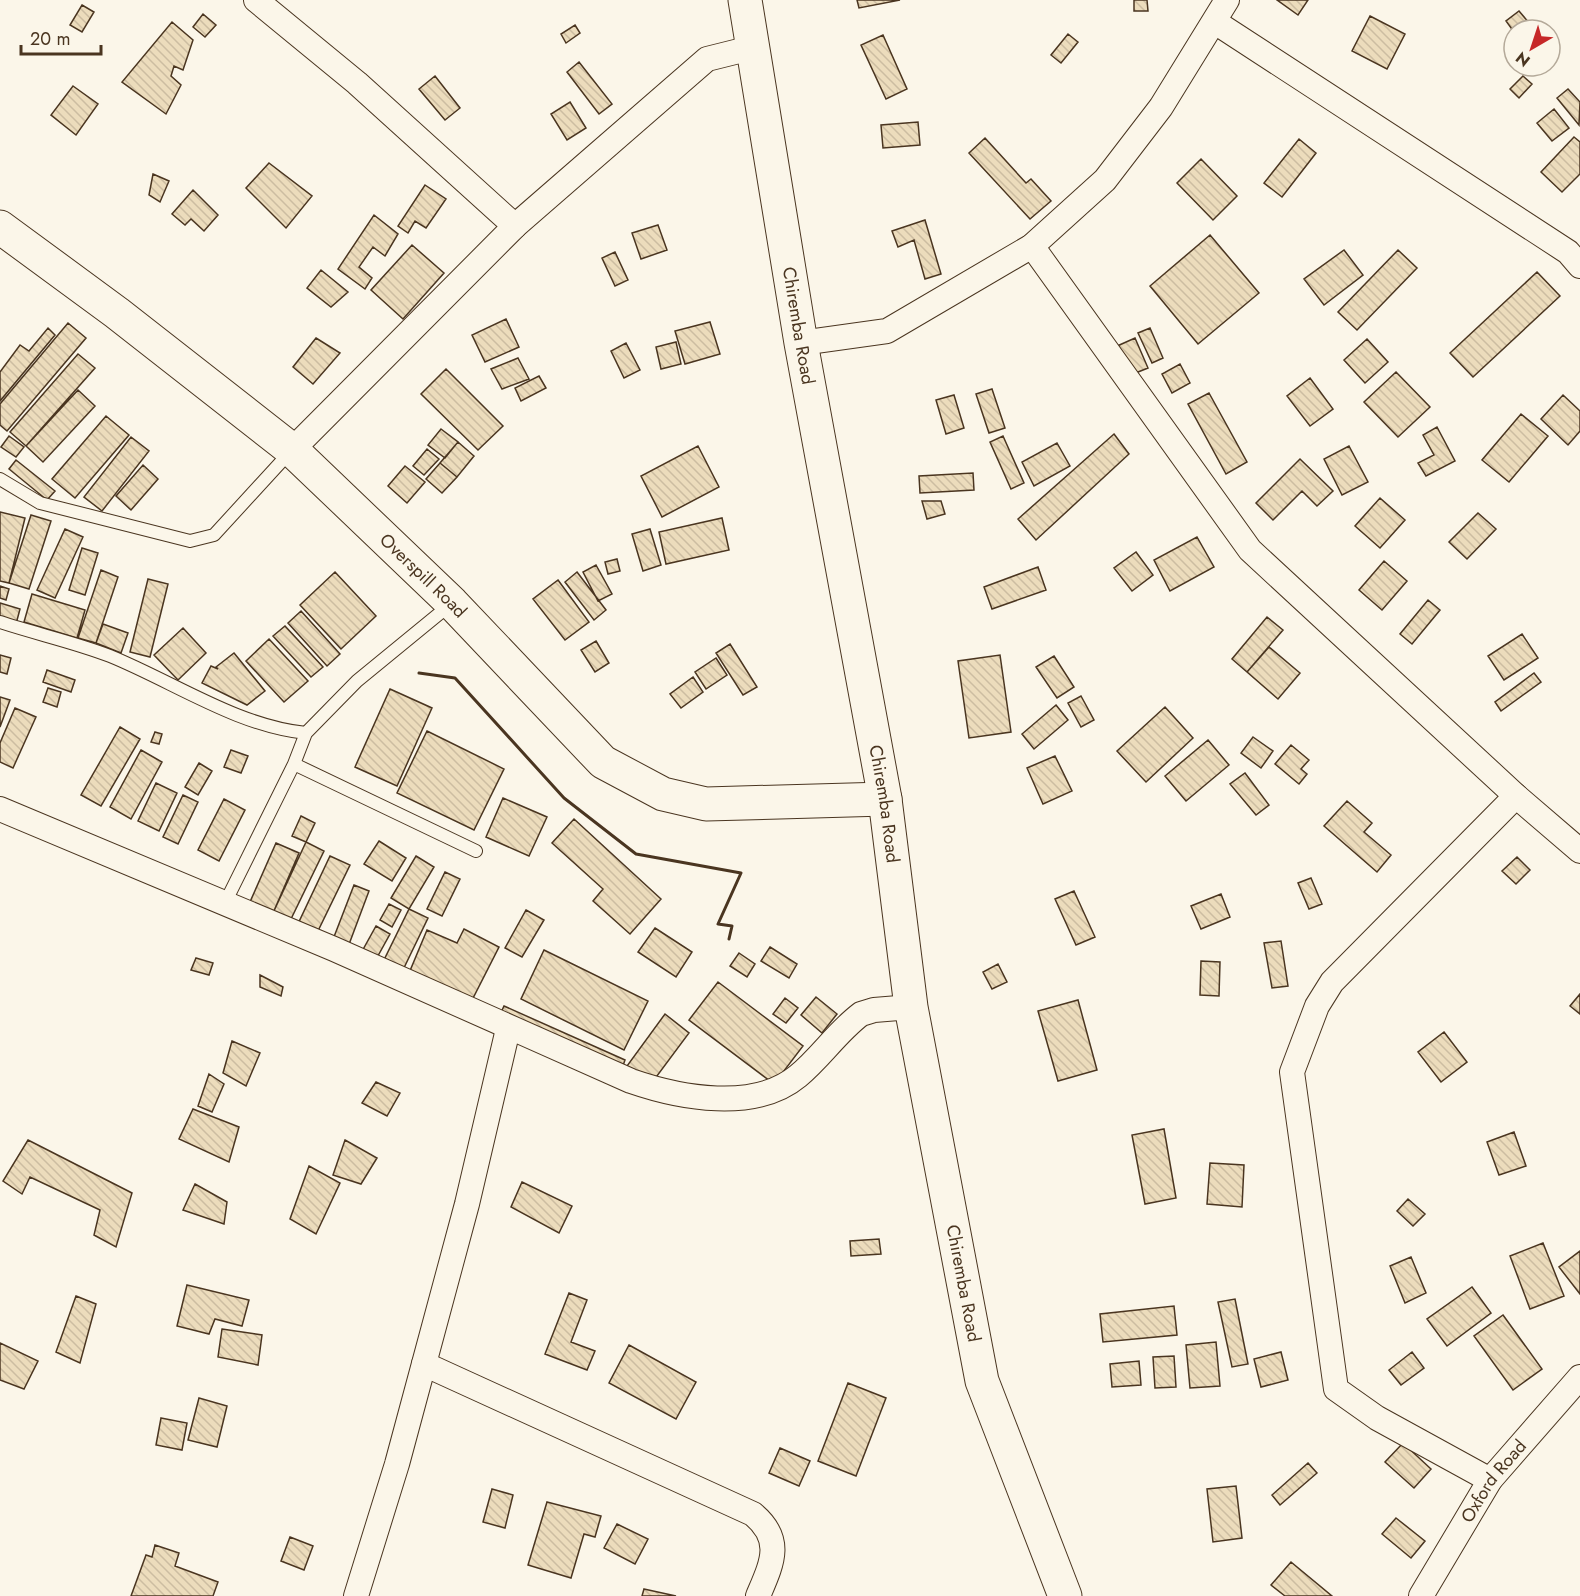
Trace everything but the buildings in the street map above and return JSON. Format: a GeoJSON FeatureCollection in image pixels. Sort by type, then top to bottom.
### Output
{"type":"FeatureCollection","features":[{"type":"Feature","properties":{"kind":"main road","name":"Chiremba Road"},"geometry":{"type":"LineString","coordinates":[[745,0],[751,48],[801,343],[885,799],[911,1006],[982,1381],[1065,1596]]}},
{"type":"Feature","properties":{"kind":"main road","name":"Overspill Road"},"geometry":{"type":"LineString","coordinates":[[0,227],[117,313],[292,450],[452,603],[603,762],[663,794],[706,804],[885,799]]}},
{"type":"Feature","properties":{"kind":"street"},"geometry":{"type":"LineString","coordinates":[[256,0],[357,83],[515,226]]}},
{"type":"Feature","properties":{"kind":"street"},"geometry":{"type":"LineString","coordinates":[[801,343],[887,331],[1032,246],[1106,180],[1161,107],[1227,0]]}},
{"type":"Feature","properties":{"kind":"street"},"geometry":{"type":"LineString","coordinates":[[1215,22],[1576,253]]}},
{"type":"Feature","properties":{"kind":"street"},"geometry":{"type":"LineString","coordinates":[[292,450],[515,226],[707,59],[751,48]]}},
{"type":"Feature","properties":{"kind":"street"},"geometry":{"type":"LineString","coordinates":[[1032,246],[1250,550],[1516,796],[1580,851]]}},
{"type":"Feature","properties":{"kind":"street"},"geometry":{"type":"LineString","coordinates":[[1490,1480],[1377,1418],[1336,1389],[1292,1072],[1312,1016],[1332,982],[1516,796]]}},
{"type":"Feature","properties":{"kind":"street"},"geometry":{"type":"LineString","coordinates":[[0,809],[225,903],[508,1029],[653,1089],[709,1097],[745,1097],[768,1093],[786,1085],[861,1014],[874,1010],[911,1006]]}},
{"type":"Feature","properties":{"kind":"street"},"geometry":{"type":"LineString","coordinates":[[356,1596],[397,1464],[467,1204],[508,1029]]}},
{"type":"Feature","properties":{"kind":"street"},"geometry":{"type":"LineString","coordinates":[[424,1364],[753,1514],[765,1523],[771,1535],[774,1555],[758,1596]]}},
{"type":"Feature","properties":{"kind":"street","name":"Oxford Road"},"geometry":{"type":"LineString","coordinates":[[1421,1596],[1490,1480],[1580,1377]]}},
{"type":"Feature","properties":{"kind":"lane"},"geometry":{"type":"LineString","coordinates":[[0,478],[40,503],[190,541],[214,536],[292,450]]}},
{"type":"Feature","properties":{"kind":"lane"},"geometry":{"type":"LineString","coordinates":[[225,903],[294,764],[306,733],[357,681],[452,603]]}},
{"type":"Feature","properties":{"kind":"lane"},"geometry":{"type":"LineString","coordinates":[[0,622],[109,656],[273,727],[306,733]]}},
{"type":"Feature","properties":{"kind":"lane"},"geometry":{"type":"LineString","coordinates":[[294,764],[476,851]]}},
{"type":"Feature","properties":{"kind":"wall"},"geometry":{"type":"LineString","coordinates":[[419,673],[455,678],[564,798],[636,854],[741,873],[718,924],[732,926],[729,939]]}}]}
